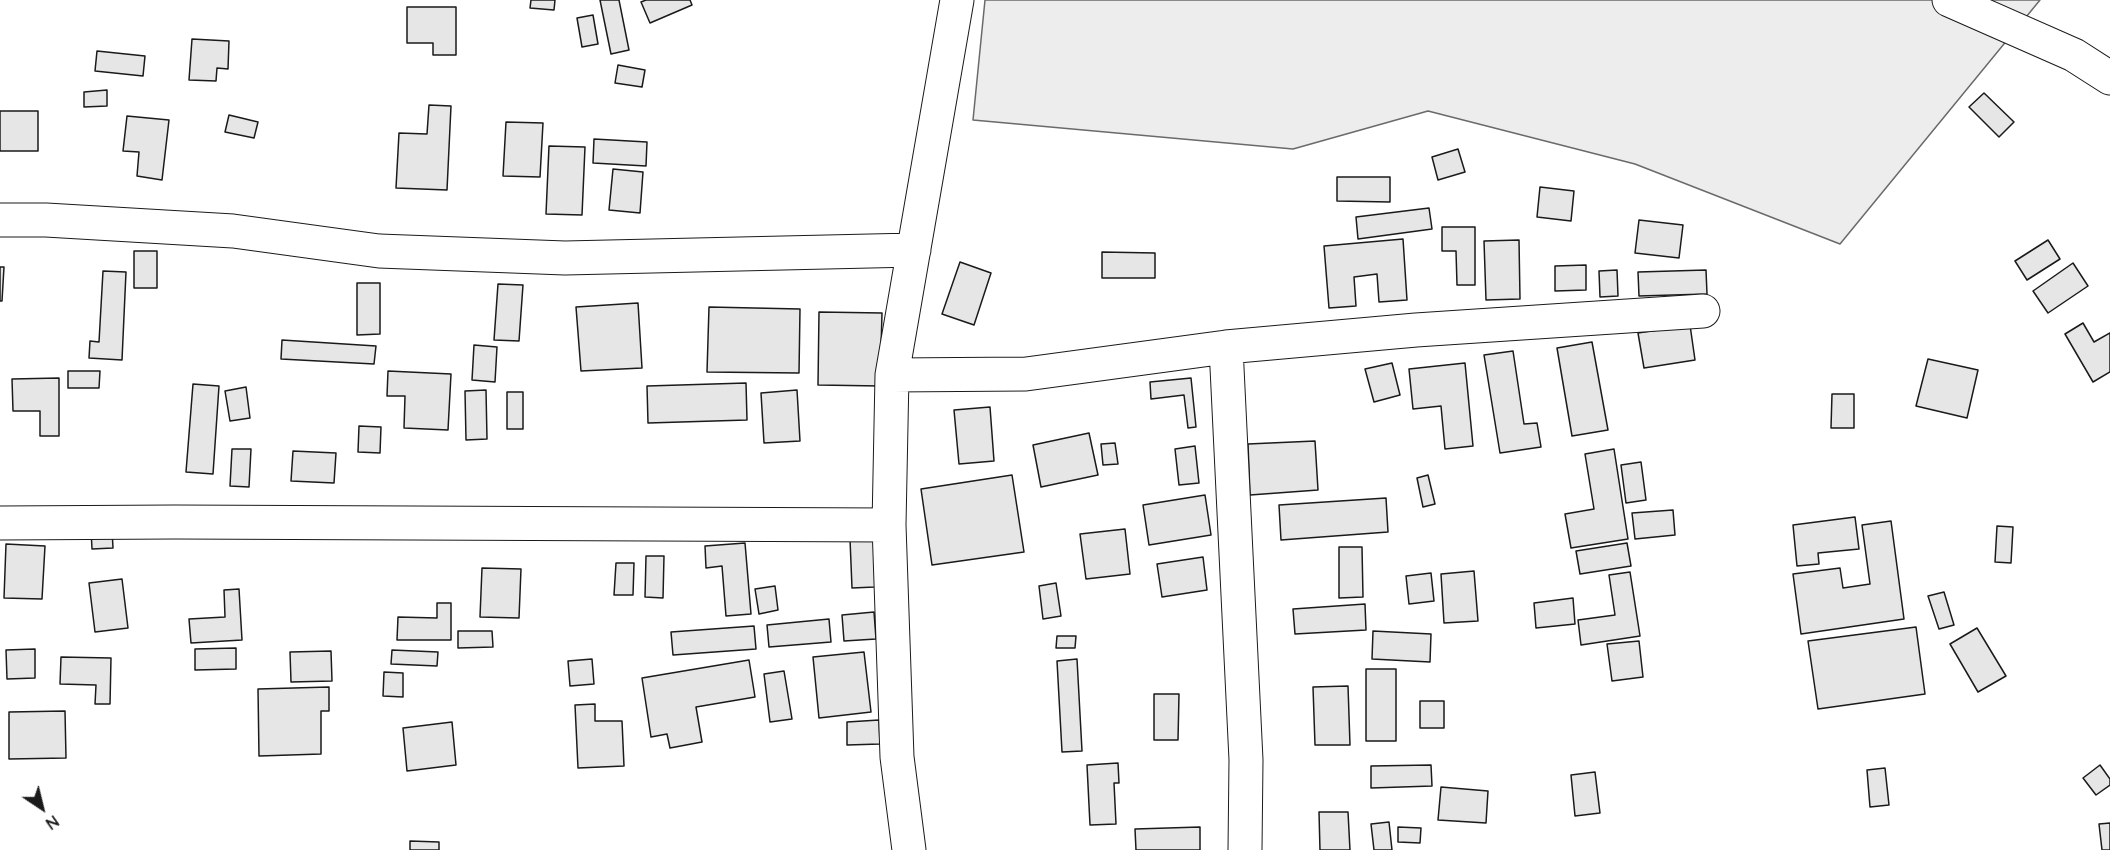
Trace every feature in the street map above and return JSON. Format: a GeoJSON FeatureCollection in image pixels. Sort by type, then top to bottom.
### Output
{"type":"FeatureCollection","features":[{"type":"Feature","properties":{"kind":"street"},"geometry":{"type":"LineString","coordinates":[[909,850],[897,757],[889,525],[892,375],[957,0]]}},
{"type":"Feature","properties":{"kind":"street"},"geometry":{"type":"LineString","coordinates":[[1949,0],[2074,55],[2110,78]]}},
{"type":"Feature","properties":{"kind":"street"},"geometry":{"type":"LineString","coordinates":[[0,220],[46,220],[233,231],[379,251],[565,258],[914,250]]}},
{"type":"Feature","properties":{"kind":"street"},"geometry":{"type":"LineString","coordinates":[[892,375],[1026,374],[1226,347],[1416,330],[1703,311]]}},
{"type":"Feature","properties":{"kind":"street"},"geometry":{"type":"LineString","coordinates":[[1226,347],[1246,760],[1245,850]]}},
{"type":"Feature","properties":{"kind":"street"},"geometry":{"type":"LineString","coordinates":[[0,523],[889,525]]}},
{"type":"Feature","properties":{"kind":"shaded area"},"geometry":{"type":"Polygon","coordinates":[[[985,0],[2040,0],[1840,244],[1635,164],[1428,111],[1293,149],[973,120],[985,0]]]}},
{"type":"Feature","properties":{"kind":"building"},"geometry":{"type":"Polygon","coordinates":[[[531,0],[555,0],[554,10],[530,8],[531,0]]]}},
{"type":"Feature","properties":{"kind":"building"},"geometry":{"type":"Polygon","coordinates":[[[600,0],[619,0],[629,50],[611,54],[600,0]]]}},
{"type":"Feature","properties":{"kind":"building"},"geometry":{"type":"Polygon","coordinates":[[[690,0],[692,5],[650,23],[641,2],[690,0]]]}},
{"type":"Feature","properties":{"kind":"building"},"geometry":{"type":"Polygon","coordinates":[[[407,7],[456,7],[456,55],[433,55],[433,43],[407,43],[407,7]]]}},
{"type":"Feature","properties":{"kind":"building"},"geometry":{"type":"Polygon","coordinates":[[[593,15],[598,44],[582,47],[577,18],[593,15]]]}},
{"type":"Feature","properties":{"kind":"building"},"geometry":{"type":"Polygon","coordinates":[[[192,39],[229,41],[228,69],[217,68],[216,81],[189,80],[192,39]]]}},
{"type":"Feature","properties":{"kind":"building"},"geometry":{"type":"Polygon","coordinates":[[[97,51],[145,56],[143,76],[95,71],[97,51]]]}},
{"type":"Feature","properties":{"kind":"building"},"geometry":{"type":"Polygon","coordinates":[[[618,65],[645,70],[642,87],[615,83],[618,65]]]}},
{"type":"Feature","properties":{"kind":"building"},"geometry":{"type":"Polygon","coordinates":[[[107,90],[107,106],[84,107],[84,92],[107,90]]]}},
{"type":"Feature","properties":{"kind":"building"},"geometry":{"type":"Polygon","coordinates":[[[1984,93],[2014,122],[1999,137],[1969,107],[1984,93]]]}},
{"type":"Feature","properties":{"kind":"building"},"geometry":{"type":"Polygon","coordinates":[[[429,105],[451,106],[447,190],[396,188],[399,133],[427,134],[429,105]]]}},
{"type":"Feature","properties":{"kind":"building"},"geometry":{"type":"Polygon","coordinates":[[[0,111],[38,111],[38,151],[0,151],[0,111]]]}},
{"type":"Feature","properties":{"kind":"building"},"geometry":{"type":"Polygon","coordinates":[[[229,115],[258,122],[254,138],[225,132],[229,115]]]}},
{"type":"Feature","properties":{"kind":"building"},"geometry":{"type":"Polygon","coordinates":[[[127,116],[169,120],[162,180],[137,176],[139,152],[123,151],[127,116]]]}},
{"type":"Feature","properties":{"kind":"building"},"geometry":{"type":"Polygon","coordinates":[[[506,122],[543,123],[540,177],[503,176],[506,122]]]}},
{"type":"Feature","properties":{"kind":"building"},"geometry":{"type":"Polygon","coordinates":[[[594,139],[647,142],[646,166],[593,163],[594,139]]]}},
{"type":"Feature","properties":{"kind":"building"},"geometry":{"type":"Polygon","coordinates":[[[549,146],[585,147],[582,215],[546,214],[549,146]]]}},
{"type":"Feature","properties":{"kind":"building"},"geometry":{"type":"Polygon","coordinates":[[[1458,149],[1465,172],[1438,180],[1432,157],[1458,149]]]}},
{"type":"Feature","properties":{"kind":"building"},"geometry":{"type":"Polygon","coordinates":[[[613,169],[643,172],[640,213],[609,210],[613,169]]]}},
{"type":"Feature","properties":{"kind":"building"},"geometry":{"type":"Polygon","coordinates":[[[1337,177],[1390,177],[1390,202],[1337,201],[1337,177]]]}},
{"type":"Feature","properties":{"kind":"building"},"geometry":{"type":"Polygon","coordinates":[[[1540,187],[1574,191],[1571,221],[1537,217],[1540,187]]]}},
{"type":"Feature","properties":{"kind":"building"},"geometry":{"type":"Polygon","coordinates":[[[1429,208],[1432,229],[1358,239],[1356,217],[1429,208]]]}},
{"type":"Feature","properties":{"kind":"building"},"geometry":{"type":"Polygon","coordinates":[[[1639,220],[1683,225],[1679,258],[1635,253],[1639,220]]]}},
{"type":"Feature","properties":{"kind":"building"},"geometry":{"type":"Polygon","coordinates":[[[1442,227],[1475,227],[1475,285],[1457,285],[1456,251],[1442,251],[1442,227]]]}},
{"type":"Feature","properties":{"kind":"building"},"geometry":{"type":"Polygon","coordinates":[[[1403,239],[1407,300],[1379,302],[1377,274],[1354,277],[1356,306],[1329,308],[1324,246],[1403,239]]]}},
{"type":"Feature","properties":{"kind":"building"},"geometry":{"type":"Polygon","coordinates":[[[1519,240],[1520,299],[1486,300],[1484,241],[1519,240]]]}},
{"type":"Feature","properties":{"kind":"building"},"geometry":{"type":"Polygon","coordinates":[[[2048,240],[2060,259],[2027,280],[2015,261],[2048,240]]]}},
{"type":"Feature","properties":{"kind":"building"},"geometry":{"type":"Polygon","coordinates":[[[134,251],[157,251],[157,288],[134,288],[134,251]]]}},
{"type":"Feature","properties":{"kind":"building"},"geometry":{"type":"Polygon","coordinates":[[[1102,252],[1155,253],[1155,278],[1102,278],[1102,252]]]}},
{"type":"Feature","properties":{"kind":"building"},"geometry":{"type":"Polygon","coordinates":[[[960,262],[991,273],[974,325],[942,314],[960,262]]]}},
{"type":"Feature","properties":{"kind":"building"},"geometry":{"type":"Polygon","coordinates":[[[2073,263],[2088,286],[2048,313],[2033,291],[2073,263]]]}},
{"type":"Feature","properties":{"kind":"building"},"geometry":{"type":"Polygon","coordinates":[[[1586,265],[1586,290],[1555,291],[1555,266],[1586,265]]]}},
{"type":"Feature","properties":{"kind":"building"},"geometry":{"type":"Polygon","coordinates":[[[0,267],[4,267],[2,301],[0,301],[0,267]]]}},
{"type":"Feature","properties":{"kind":"building"},"geometry":{"type":"Polygon","coordinates":[[[1617,270],[1618,296],[1600,297],[1599,271],[1617,270]]]}},
{"type":"Feature","properties":{"kind":"building"},"geometry":{"type":"Polygon","coordinates":[[[1706,270],[1707,294],[1639,296],[1638,272],[1706,270]]]}},
{"type":"Feature","properties":{"kind":"building"},"geometry":{"type":"Polygon","coordinates":[[[103,271],[126,272],[122,360],[89,358],[90,341],[99,342],[103,271]]]}},
{"type":"Feature","properties":{"kind":"building"},"geometry":{"type":"Polygon","coordinates":[[[357,283],[380,283],[380,334],[357,335],[357,283]]]}},
{"type":"Feature","properties":{"kind":"building"},"geometry":{"type":"Polygon","coordinates":[[[498,284],[523,285],[519,341],[494,340],[498,284]]]}},
{"type":"Feature","properties":{"kind":"building"},"geometry":{"type":"Polygon","coordinates":[[[638,303],[642,368],[581,371],[576,307],[638,303]]]}},
{"type":"Feature","properties":{"kind":"building"},"geometry":{"type":"Polygon","coordinates":[[[709,307],[800,309],[799,373],[707,372],[709,307]]]}},
{"type":"Feature","properties":{"kind":"building"},"geometry":{"type":"Polygon","coordinates":[[[819,312],[882,313],[880,386],[818,385],[819,312]]]}},
{"type":"Feature","properties":{"kind":"building"},"geometry":{"type":"Polygon","coordinates":[[[2083,323],[2094,342],[2110,333],[2110,372],[2093,382],[2065,334],[2083,323]]]}},
{"type":"Feature","properties":{"kind":"building"},"geometry":{"type":"Polygon","coordinates":[[[1690,325],[1695,360],[1644,368],[1638,333],[1690,325]]]}},
{"type":"Feature","properties":{"kind":"building"},"geometry":{"type":"Polygon","coordinates":[[[282,340],[376,346],[374,364],[281,359],[282,340]]]}},
{"type":"Feature","properties":{"kind":"building"},"geometry":{"type":"Polygon","coordinates":[[[1592,342],[1608,430],[1572,436],[1557,348],[1592,342]]]}},
{"type":"Feature","properties":{"kind":"building"},"geometry":{"type":"Polygon","coordinates":[[[474,345],[497,347],[495,382],[472,380],[474,345]]]}},
{"type":"Feature","properties":{"kind":"building"},"geometry":{"type":"Polygon","coordinates":[[[1513,351],[1524,424],[1537,423],[1541,447],[1500,453],[1484,355],[1513,351]]]}},
{"type":"Feature","properties":{"kind":"building"},"geometry":{"type":"Polygon","coordinates":[[[1928,359],[1978,370],[1967,418],[1916,406],[1928,359]]]}},
{"type":"Feature","properties":{"kind":"building"},"geometry":{"type":"Polygon","coordinates":[[[1392,363],[1400,395],[1374,402],[1365,369],[1392,363]]]}},
{"type":"Feature","properties":{"kind":"building"},"geometry":{"type":"Polygon","coordinates":[[[1465,363],[1473,446],[1445,449],[1441,406],[1413,409],[1409,369],[1465,363]]]}},
{"type":"Feature","properties":{"kind":"building"},"geometry":{"type":"Polygon","coordinates":[[[68,371],[100,371],[99,388],[68,388],[68,371]]]}},
{"type":"Feature","properties":{"kind":"building"},"geometry":{"type":"Polygon","coordinates":[[[388,371],[451,374],[448,430],[404,428],[405,396],[387,396],[388,371]]]}},
{"type":"Feature","properties":{"kind":"building"},"geometry":{"type":"Polygon","coordinates":[[[59,378],[59,436],[40,436],[40,411],[13,411],[12,379],[59,378]]]}},
{"type":"Feature","properties":{"kind":"building"},"geometry":{"type":"Polygon","coordinates":[[[1191,378],[1196,427],[1188,428],[1184,395],[1151,399],[1150,382],[1191,378]]]}},
{"type":"Feature","properties":{"kind":"building"},"geometry":{"type":"Polygon","coordinates":[[[746,383],[747,420],[648,423],[647,386],[746,383]]]}},
{"type":"Feature","properties":{"kind":"building"},"geometry":{"type":"Polygon","coordinates":[[[193,384],[219,386],[213,474],[186,472],[193,384]]]}},
{"type":"Feature","properties":{"kind":"building"},"geometry":{"type":"Polygon","coordinates":[[[246,387],[250,418],[230,421],[225,391],[246,387]]]}},
{"type":"Feature","properties":{"kind":"building"},"geometry":{"type":"Polygon","coordinates":[[[486,390],[487,439],[466,440],[465,391],[486,390]]]}},
{"type":"Feature","properties":{"kind":"building"},"geometry":{"type":"Polygon","coordinates":[[[797,390],[800,441],[764,443],[761,393],[797,390]]]}},
{"type":"Feature","properties":{"kind":"building"},"geometry":{"type":"Polygon","coordinates":[[[507,392],[523,392],[523,429],[507,429],[507,392]]]}},
{"type":"Feature","properties":{"kind":"building"},"geometry":{"type":"Polygon","coordinates":[[[1832,394],[1854,394],[1854,428],[1831,428],[1832,394]]]}},
{"type":"Feature","properties":{"kind":"building"},"geometry":{"type":"Polygon","coordinates":[[[990,407],[994,461],[959,464],[954,410],[990,407]]]}},
{"type":"Feature","properties":{"kind":"building"},"geometry":{"type":"Polygon","coordinates":[[[359,426],[381,427],[380,453],[358,452],[359,426]]]}},
{"type":"Feature","properties":{"kind":"building"},"geometry":{"type":"Polygon","coordinates":[[[1089,433],[1098,475],[1041,487],[1033,445],[1089,433]]]}},
{"type":"Feature","properties":{"kind":"building"},"geometry":{"type":"Polygon","coordinates":[[[1315,441],[1318,490],[1250,495],[1248,444],[1315,441]]]}},
{"type":"Feature","properties":{"kind":"building"},"geometry":{"type":"Polygon","coordinates":[[[1115,443],[1118,464],[1103,465],[1101,444],[1115,443]]]}},
{"type":"Feature","properties":{"kind":"building"},"geometry":{"type":"Polygon","coordinates":[[[1195,446],[1199,483],[1179,485],[1175,449],[1195,446]]]}},
{"type":"Feature","properties":{"kind":"building"},"geometry":{"type":"Polygon","coordinates":[[[232,449],[251,449],[249,487],[230,486],[232,449]]]}},
{"type":"Feature","properties":{"kind":"building"},"geometry":{"type":"Polygon","coordinates":[[[1614,449],[1628,539],[1571,548],[1565,514],[1594,509],[1585,454],[1614,449]]]}},
{"type":"Feature","properties":{"kind":"building"},"geometry":{"type":"Polygon","coordinates":[[[293,451],[336,453],[334,483],[291,481],[293,451]]]}},
{"type":"Feature","properties":{"kind":"building"},"geometry":{"type":"Polygon","coordinates":[[[1641,462],[1646,500],[1626,503],[1621,465],[1641,462]]]}},
{"type":"Feature","properties":{"kind":"building"},"geometry":{"type":"Polygon","coordinates":[[[1012,475],[1024,552],[932,565],[921,489],[1012,475]]]}},
{"type":"Feature","properties":{"kind":"building"},"geometry":{"type":"Polygon","coordinates":[[[1428,475],[1435,504],[1423,507],[1417,478],[1428,475]]]}},
{"type":"Feature","properties":{"kind":"building"},"geometry":{"type":"Polygon","coordinates":[[[1205,495],[1211,535],[1149,545],[1143,505],[1205,495]]]}},
{"type":"Feature","properties":{"kind":"building"},"geometry":{"type":"Polygon","coordinates":[[[1386,498],[1388,532],[1281,540],[1279,505],[1386,498]]]}},
{"type":"Feature","properties":{"kind":"building"},"geometry":{"type":"Polygon","coordinates":[[[1673,510],[1675,535],[1635,539],[1632,513],[1673,510]]]}},
{"type":"Feature","properties":{"kind":"building"},"geometry":{"type":"Polygon","coordinates":[[[1855,517],[1859,549],[1818,553],[1819,564],[1797,566],[1793,525],[1855,517]]]}},
{"type":"Feature","properties":{"kind":"building"},"geometry":{"type":"Polygon","coordinates":[[[1891,521],[1904,619],[1801,634],[1793,574],[1840,568],[1843,588],[1870,584],[1862,525],[1891,521]]]}},
{"type":"Feature","properties":{"kind":"building"},"geometry":{"type":"Polygon","coordinates":[[[1997,526],[2013,527],[2011,563],[1995,562],[1997,526]]]}},
{"type":"Feature","properties":{"kind":"building"},"geometry":{"type":"Polygon","coordinates":[[[112,529],[113,548],[92,549],[91,530],[112,529]]]}},
{"type":"Feature","properties":{"kind":"building"},"geometry":{"type":"Polygon","coordinates":[[[1125,529],[1130,574],[1086,579],[1080,534],[1125,529]]]}},
{"type":"Feature","properties":{"kind":"building"},"geometry":{"type":"Polygon","coordinates":[[[874,538],[875,587],[852,588],[850,539],[874,538]]]}},
{"type":"Feature","properties":{"kind":"building"},"geometry":{"type":"Polygon","coordinates":[[[745,543],[751,614],[726,616],[722,566],[706,568],[705,546],[745,543]]]}},
{"type":"Feature","properties":{"kind":"building"},"geometry":{"type":"Polygon","coordinates":[[[1627,543],[1631,566],[1580,574],[1576,551],[1627,543]]]}},
{"type":"Feature","properties":{"kind":"building"},"geometry":{"type":"Polygon","coordinates":[[[6,544],[45,546],[42,599],[4,598],[6,544]]]}},
{"type":"Feature","properties":{"kind":"building"},"geometry":{"type":"Polygon","coordinates":[[[1339,547],[1362,547],[1363,597],[1339,598],[1339,547]]]}},
{"type":"Feature","properties":{"kind":"building"},"geometry":{"type":"Polygon","coordinates":[[[646,556],[664,556],[663,598],[645,597],[646,556]]]}},
{"type":"Feature","properties":{"kind":"building"},"geometry":{"type":"Polygon","coordinates":[[[1203,557],[1207,590],[1162,597],[1157,564],[1203,557]]]}},
{"type":"Feature","properties":{"kind":"building"},"geometry":{"type":"Polygon","coordinates":[[[616,563],[634,563],[633,595],[614,595],[616,563]]]}},
{"type":"Feature","properties":{"kind":"building"},"geometry":{"type":"Polygon","coordinates":[[[482,568],[521,569],[519,618],[480,617],[482,568]]]}},
{"type":"Feature","properties":{"kind":"building"},"geometry":{"type":"Polygon","coordinates":[[[1474,571],[1478,621],[1444,623],[1441,574],[1474,571]]]}},
{"type":"Feature","properties":{"kind":"building"},"geometry":{"type":"Polygon","coordinates":[[[1630,572],[1640,636],[1581,645],[1578,620],[1615,615],[1609,575],[1630,572]]]}},
{"type":"Feature","properties":{"kind":"building"},"geometry":{"type":"Polygon","coordinates":[[[1431,573],[1434,601],[1409,604],[1406,576],[1431,573]]]}},
{"type":"Feature","properties":{"kind":"building"},"geometry":{"type":"Polygon","coordinates":[[[122,579],[128,628],[95,632],[89,583],[122,579]]]}},
{"type":"Feature","properties":{"kind":"building"},"geometry":{"type":"Polygon","coordinates":[[[1056,583],[1061,616],[1043,619],[1039,586],[1056,583]]]}},
{"type":"Feature","properties":{"kind":"building"},"geometry":{"type":"Polygon","coordinates":[[[775,586],[778,610],[759,614],[755,589],[775,586]]]}},
{"type":"Feature","properties":{"kind":"building"},"geometry":{"type":"Polygon","coordinates":[[[239,589],[242,640],[191,643],[189,619],[225,617],[224,590],[239,589]]]}},
{"type":"Feature","properties":{"kind":"building"},"geometry":{"type":"Polygon","coordinates":[[[1944,592],[1954,625],[1939,629],[1928,596],[1944,592]]]}},
{"type":"Feature","properties":{"kind":"building"},"geometry":{"type":"Polygon","coordinates":[[[1573,598],[1575,624],[1536,628],[1534,603],[1573,598]]]}},
{"type":"Feature","properties":{"kind":"building"},"geometry":{"type":"Polygon","coordinates":[[[437,603],[451,603],[451,640],[397,640],[398,617],[437,618],[437,603]]]}},
{"type":"Feature","properties":{"kind":"building"},"geometry":{"type":"Polygon","coordinates":[[[1365,604],[1366,630],[1295,634],[1293,609],[1365,604]]]}},
{"type":"Feature","properties":{"kind":"building"},"geometry":{"type":"Polygon","coordinates":[[[874,612],[876,639],[844,641],[842,615],[874,612]]]}},
{"type":"Feature","properties":{"kind":"building"},"geometry":{"type":"Polygon","coordinates":[[[829,619],[831,642],[769,647],[767,625],[829,619]]]}},
{"type":"Feature","properties":{"kind":"building"},"geometry":{"type":"Polygon","coordinates":[[[754,626],[756,649],[673,655],[671,632],[754,626]]]}},
{"type":"Feature","properties":{"kind":"building"},"geometry":{"type":"Polygon","coordinates":[[[1916,627],[1925,694],[1818,709],[1808,641],[1916,627]]]}},
{"type":"Feature","properties":{"kind":"building"},"geometry":{"type":"Polygon","coordinates":[[[1977,628],[2006,676],[1978,692],[1950,644],[1977,628]]]}},
{"type":"Feature","properties":{"kind":"building"},"geometry":{"type":"Polygon","coordinates":[[[458,631],[492,631],[493,647],[458,648],[458,631]]]}},
{"type":"Feature","properties":{"kind":"building"},"geometry":{"type":"Polygon","coordinates":[[[1373,631],[1431,634],[1430,662],[1372,659],[1373,631]]]}},
{"type":"Feature","properties":{"kind":"building"},"geometry":{"type":"Polygon","coordinates":[[[1057,636],[1076,636],[1075,648],[1056,648],[1057,636]]]}},
{"type":"Feature","properties":{"kind":"building"},"geometry":{"type":"Polygon","coordinates":[[[1639,641],[1643,677],[1612,681],[1607,644],[1639,641]]]}},
{"type":"Feature","properties":{"kind":"building"},"geometry":{"type":"Polygon","coordinates":[[[236,648],[236,669],[195,670],[195,649],[236,648]]]}},
{"type":"Feature","properties":{"kind":"building"},"geometry":{"type":"Polygon","coordinates":[[[35,649],[35,678],[7,679],[6,650],[35,649]]]}},
{"type":"Feature","properties":{"kind":"building"},"geometry":{"type":"Polygon","coordinates":[[[392,650],[438,652],[437,666],[391,664],[392,650]]]}},
{"type":"Feature","properties":{"kind":"building"},"geometry":{"type":"Polygon","coordinates":[[[331,651],[332,681],[291,682],[290,652],[331,651]]]}},
{"type":"Feature","properties":{"kind":"building"},"geometry":{"type":"Polygon","coordinates":[[[864,652],[871,712],[819,718],[813,657],[864,652]]]}},
{"type":"Feature","properties":{"kind":"building"},"geometry":{"type":"Polygon","coordinates":[[[61,657],[111,658],[110,704],[95,704],[96,685],[60,684],[61,657]]]}},
{"type":"Feature","properties":{"kind":"building"},"geometry":{"type":"Polygon","coordinates":[[[592,659],[594,684],[570,686],[568,661],[592,659]]]}},
{"type":"Feature","properties":{"kind":"building"},"geometry":{"type":"Polygon","coordinates":[[[1077,659],[1082,751],[1062,752],[1057,661],[1077,659]]]}},
{"type":"Feature","properties":{"kind":"building"},"geometry":{"type":"Polygon","coordinates":[[[749,660],[755,697],[696,707],[702,742],[670,748],[667,734],[651,737],[642,678],[749,660]]]}},
{"type":"Feature","properties":{"kind":"building"},"geometry":{"type":"Polygon","coordinates":[[[1366,669],[1396,669],[1396,741],[1366,741],[1366,669]]]}},
{"type":"Feature","properties":{"kind":"building"},"geometry":{"type":"Polygon","coordinates":[[[784,671],[792,719],[770,722],[764,674],[784,671]]]}},
{"type":"Feature","properties":{"kind":"building"},"geometry":{"type":"Polygon","coordinates":[[[384,672],[403,673],[403,697],[383,696],[384,672]]]}},
{"type":"Feature","properties":{"kind":"building"},"geometry":{"type":"Polygon","coordinates":[[[1348,686],[1350,745],[1315,745],[1313,687],[1348,686]]]}},
{"type":"Feature","properties":{"kind":"building"},"geometry":{"type":"Polygon","coordinates":[[[329,687],[329,711],[321,711],[321,754],[259,756],[258,689],[329,687]]]}},
{"type":"Feature","properties":{"kind":"building"},"geometry":{"type":"Polygon","coordinates":[[[1154,694],[1179,694],[1178,740],[1154,740],[1154,694]]]}},
{"type":"Feature","properties":{"kind":"building"},"geometry":{"type":"Polygon","coordinates":[[[1420,701],[1444,701],[1444,728],[1420,728],[1420,701]]]}},
{"type":"Feature","properties":{"kind":"building"},"geometry":{"type":"Polygon","coordinates":[[[595,704],[595,721],[622,721],[624,766],[578,768],[575,705],[595,704]]]}},
{"type":"Feature","properties":{"kind":"building"},"geometry":{"type":"Polygon","coordinates":[[[65,711],[66,758],[9,759],[9,712],[65,711]]]}},
{"type":"Feature","properties":{"kind":"building"},"geometry":{"type":"Polygon","coordinates":[[[879,720],[880,744],[847,745],[847,722],[879,720]]]}},
{"type":"Feature","properties":{"kind":"building"},"geometry":{"type":"Polygon","coordinates":[[[452,722],[456,765],[407,771],[403,728],[452,722]]]}},
{"type":"Feature","properties":{"kind":"building"},"geometry":{"type":"Polygon","coordinates":[[[1118,763],[1119,783],[1114,783],[1116,824],[1090,825],[1087,765],[1118,763]]]}},
{"type":"Feature","properties":{"kind":"building"},"geometry":{"type":"Polygon","coordinates":[[[1431,765],[1432,786],[1371,788],[1371,766],[1431,765]]]}},
{"type":"Feature","properties":{"kind":"building"},"geometry":{"type":"Polygon","coordinates":[[[2100,765],[2110,779],[2110,785],[2096,795],[2083,778],[2100,765]]]}},
{"type":"Feature","properties":{"kind":"building"},"geometry":{"type":"Polygon","coordinates":[[[1885,768],[1889,805],[1870,807],[1867,770],[1885,768]]]}},
{"type":"Feature","properties":{"kind":"building"},"geometry":{"type":"Polygon","coordinates":[[[1595,772],[1600,813],[1575,816],[1571,775],[1595,772]]]}},
{"type":"Feature","properties":{"kind":"building"},"geometry":{"type":"Polygon","coordinates":[[[1441,787],[1488,791],[1486,823],[1438,820],[1441,787]]]}},
{"type":"Feature","properties":{"kind":"building"},"geometry":{"type":"Polygon","coordinates":[[[1319,812],[1348,812],[1350,850],[1320,850],[1319,812]]]}},
{"type":"Feature","properties":{"kind":"building"},"geometry":{"type":"Polygon","coordinates":[[[1389,822],[1392,850],[1374,850],[1371,824],[1389,822]]]}},
{"type":"Feature","properties":{"kind":"building"},"geometry":{"type":"Polygon","coordinates":[[[2110,823],[2110,850],[2102,850],[2099,824],[2110,823]]]}},
{"type":"Feature","properties":{"kind":"building"},"geometry":{"type":"Polygon","coordinates":[[[1200,827],[1200,850],[1136,850],[1135,829],[1200,827]]]}},
{"type":"Feature","properties":{"kind":"building"},"geometry":{"type":"Polygon","coordinates":[[[1398,827],[1421,828],[1420,843],[1398,842],[1398,827]]]}},
{"type":"Feature","properties":{"kind":"building"},"geometry":{"type":"Polygon","coordinates":[[[410,841],[439,842],[439,850],[410,850],[410,841]]]}}]}
